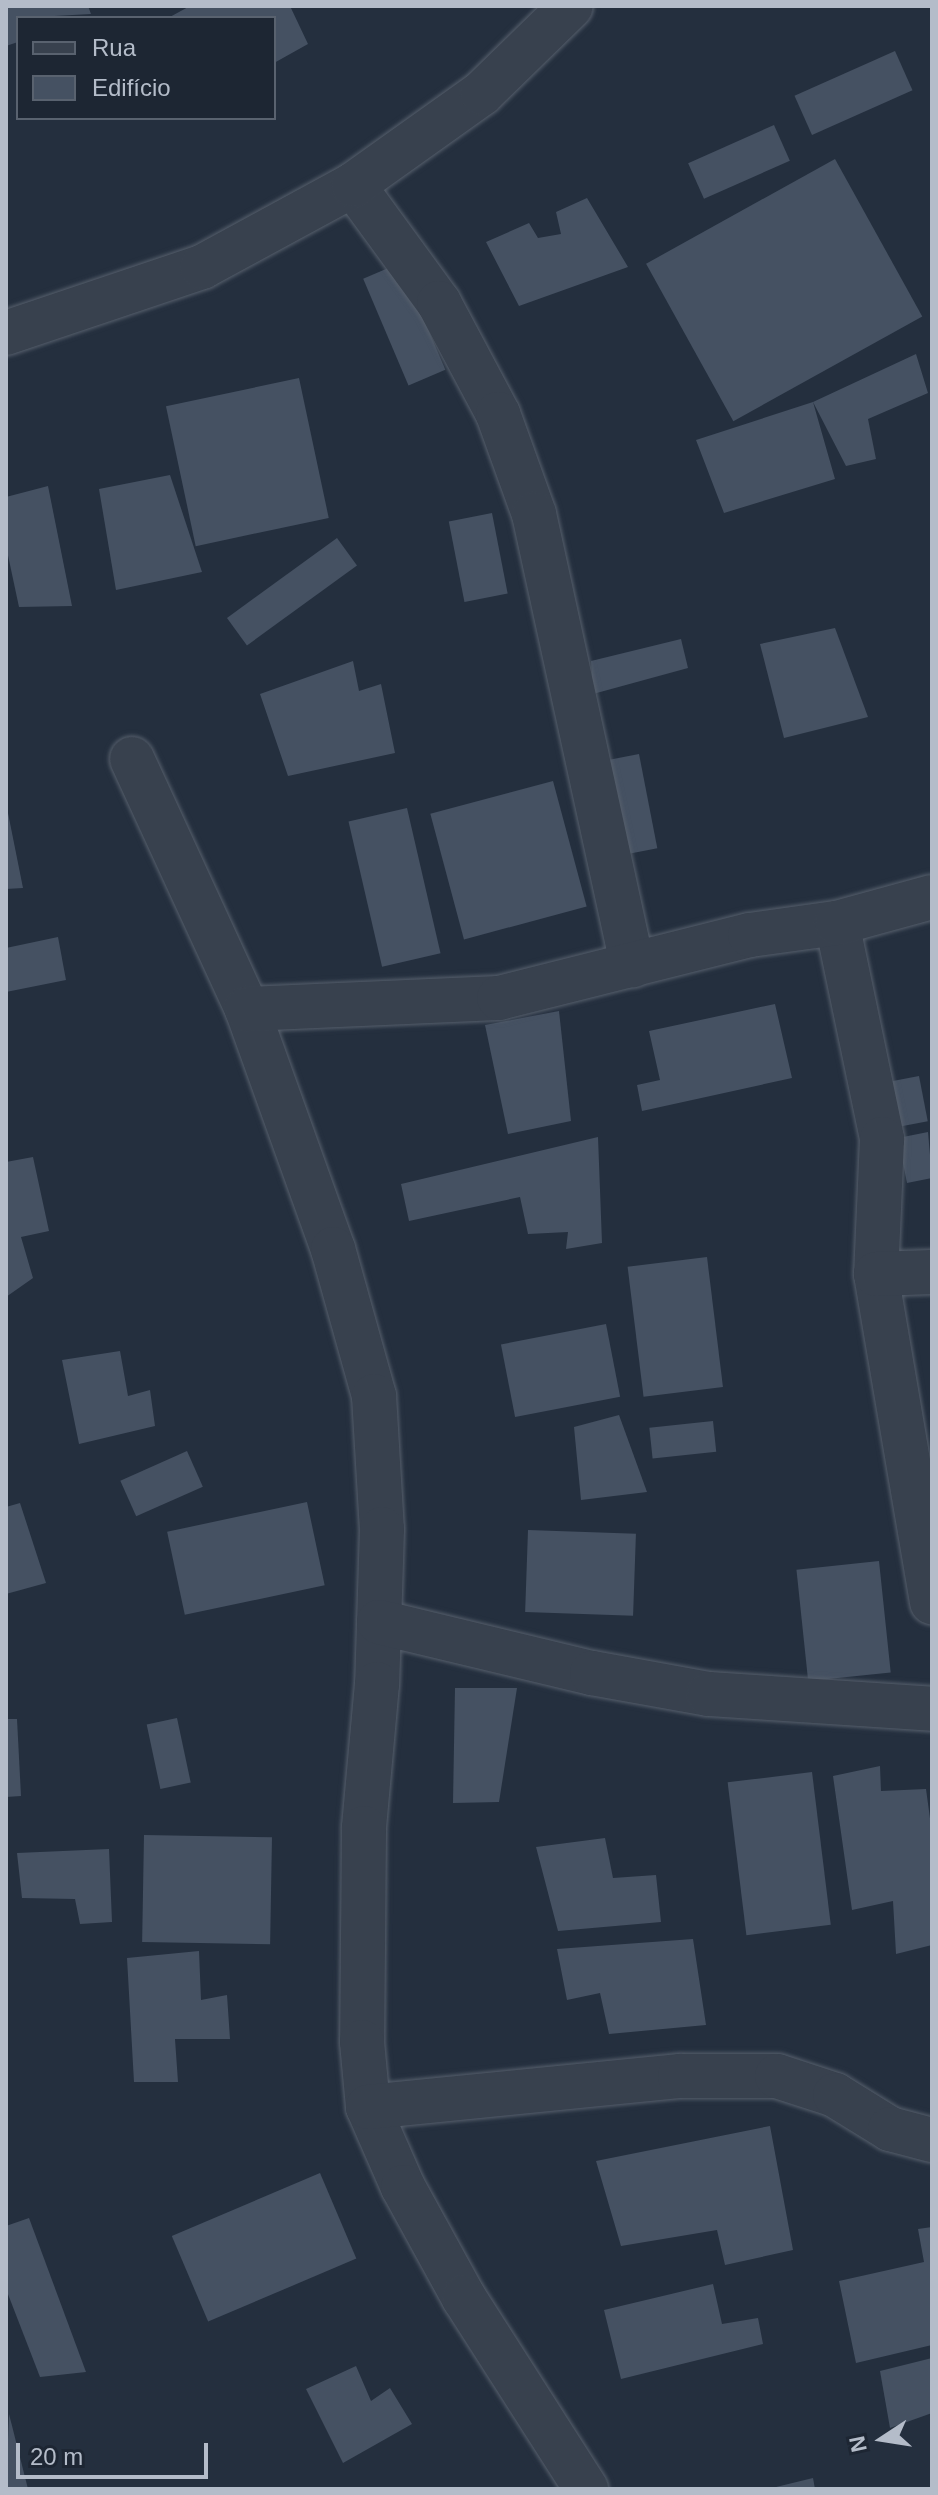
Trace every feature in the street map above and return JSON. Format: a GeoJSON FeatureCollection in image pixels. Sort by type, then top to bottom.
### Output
{"type":"FeatureCollection","features":[{"type":"Feature","properties":{"kind":"street"},"geometry":{"type":"LineString","coordinates":[[6,333],[202,267],[353,185],[482,93],[571,6]]}},
{"type":"Feature","properties":{"kind":"street"},"geometry":{"type":"LineString","coordinates":[[353,185],[439,303],[498,414],[534,514],[632,965]]}},
{"type":"Feature","properties":{"kind":"street"},"geometry":{"type":"LineString","coordinates":[[132,759],[247,1009],[333,1249],[374,1396],[382,1529],[379,1622],[364,1828],[362,2042],[368,2107],[403,2187],[464,2298],[586,2489]]}},
{"type":"Feature","properties":{"kind":"street"},"geometry":{"type":"LineString","coordinates":[[247,1009],[499,998],[750,935],[837,923],[932,897]]}},
{"type":"Feature","properties":{"kind":"street"},"geometry":{"type":"LineString","coordinates":[[837,923],[882,1139],[876,1274],[932,1602]]}},
{"type":"Feature","properties":{"kind":"street"},"geometry":{"type":"LineString","coordinates":[[876,1274],[932,1272]]}},
{"type":"Feature","properties":{"kind":"street"},"geometry":{"type":"LineString","coordinates":[[379,1622],[592,1673],[709,1694],[932,1709]]}},
{"type":"Feature","properties":{"kind":"street"},"geometry":{"type":"LineString","coordinates":[[368,2107],[680,2076],[777,2076],[835,2095],[890,2129],[932,2140]]}},
{"type":"Feature","properties":{"kind":"building"},"geometry":{"type":"Polygon","coordinates":[[[6,6],[88,6],[91,14],[16,16],[16,43],[6,46],[6,6]]]}},
{"type":"Feature","properties":{"kind":"building"},"geometry":{"type":"Polygon","coordinates":[[[190,6],[290,6],[308,44],[276,62],[276,16],[172,16],[190,6]]]}},
{"type":"Feature","properties":{"kind":"building"},"geometry":{"type":"Polygon","coordinates":[[[895,51],[912,90],[812,135],[795,96],[895,51]]]}},
{"type":"Feature","properties":{"kind":"building"},"geometry":{"type":"Polygon","coordinates":[[[774,125],[790,161],[704,199],[688,163],[774,125]]]}},
{"type":"Feature","properties":{"kind":"building"},"geometry":{"type":"Polygon","coordinates":[[[835,159],[922,316],[733,421],[646,264],[835,159]]]}},
{"type":"Feature","properties":{"kind":"building"},"geometry":{"type":"Polygon","coordinates":[[[587,198],[628,267],[519,306],[486,242],[529,223],[538,238],[561,234],[556,212],[587,198]]]}},
{"type":"Feature","properties":{"kind":"building"},"geometry":{"type":"Polygon","coordinates":[[[400,263],[445,370],[409,385],[363,279],[400,263]]]}},
{"type":"Feature","properties":{"kind":"building"},"geometry":{"type":"Polygon","coordinates":[[[916,354],[928,393],[868,419],[876,459],[846,466],[813,402],[916,354]]]}},
{"type":"Feature","properties":{"kind":"building"},"geometry":{"type":"Polygon","coordinates":[[[299,378],[329,518],[196,546],[166,406],[299,378]]]}},
{"type":"Feature","properties":{"kind":"building"},"geometry":{"type":"Polygon","coordinates":[[[813,402],[835,479],[724,513],[696,440],[813,402]]]}},
{"type":"Feature","properties":{"kind":"building"},"geometry":{"type":"Polygon","coordinates":[[[170,475],[202,572],[116,590],[99,489],[170,475]]]}},
{"type":"Feature","properties":{"kind":"building"},"geometry":{"type":"Polygon","coordinates":[[[48,486],[72,606],[19,607],[6,546],[6,497],[48,486]]]}},
{"type":"Feature","properties":{"kind":"building"},"geometry":{"type":"Polygon","coordinates":[[[492,513],[508,593],[464,602],[449,521],[492,513]]]}},
{"type":"Feature","properties":{"kind":"building"},"geometry":{"type":"Polygon","coordinates":[[[337,538],[357,566],[247,645],[227,618],[337,538]]]}},
{"type":"Feature","properties":{"kind":"building"},"geometry":{"type":"Polygon","coordinates":[[[835,628],[868,717],[784,738],[760,644],[835,628]]]}},
{"type":"Feature","properties":{"kind":"building"},"geometry":{"type":"Polygon","coordinates":[[[681,639],[688,668],[593,694],[591,661],[681,639]]]}},
{"type":"Feature","properties":{"kind":"building"},"geometry":{"type":"Polygon","coordinates":[[[353,661],[359,691],[381,684],[395,753],[288,776],[260,694],[353,661]]]}},
{"type":"Feature","properties":{"kind":"building"},"geometry":{"type":"Polygon","coordinates":[[[639,754],[657,848],[620,855],[602,761],[639,754]]]}},
{"type":"Feature","properties":{"kind":"building"},"geometry":{"type":"Polygon","coordinates":[[[553,781],[587,907],[464,939],[430,814],[553,781]]]}},
{"type":"Feature","properties":{"kind":"building"},"geometry":{"type":"Polygon","coordinates":[[[7,808],[23,888],[6,889],[7,808]]]}},
{"type":"Feature","properties":{"kind":"building"},"geometry":{"type":"Polygon","coordinates":[[[407,808],[441,953],[382,967],[349,821],[407,808]]]}},
{"type":"Feature","properties":{"kind":"building"},"geometry":{"type":"Polygon","coordinates":[[[58,937],[66,980],[6,992],[6,948],[58,937]]]}},
{"type":"Feature","properties":{"kind":"building"},"geometry":{"type":"Polygon","coordinates":[[[775,1004],[792,1078],[642,1111],[637,1085],[660,1080],[649,1031],[775,1004]]]}},
{"type":"Feature","properties":{"kind":"building"},"geometry":{"type":"Polygon","coordinates":[[[559,1011],[571,1121],[508,1134],[485,1025],[559,1011]]]}},
{"type":"Feature","properties":{"kind":"building"},"geometry":{"type":"Polygon","coordinates":[[[919,1076],[928,1121],[896,1127],[888,1082],[919,1076]]]}},
{"type":"Feature","properties":{"kind":"building"},"geometry":{"type":"Polygon","coordinates":[[[928,1132],[932,1178],[907,1183],[898,1138],[928,1132]]]}},
{"type":"Feature","properties":{"kind":"building"},"geometry":{"type":"Polygon","coordinates":[[[598,1137],[602,1243],[566,1249],[568,1232],[528,1234],[520,1197],[409,1221],[401,1184],[598,1137]]]}},
{"type":"Feature","properties":{"kind":"building"},"geometry":{"type":"Polygon","coordinates":[[[33,1157],[49,1231],[21,1237],[33,1278],[6,1297],[6,1162],[33,1157]]]}},
{"type":"Feature","properties":{"kind":"building"},"geometry":{"type":"Polygon","coordinates":[[[707,1257],[723,1387],[644,1397],[628,1267],[707,1257]]]}},
{"type":"Feature","properties":{"kind":"building"},"geometry":{"type":"Polygon","coordinates":[[[606,1324],[620,1397],[515,1417],[501,1344],[606,1324]]]}},
{"type":"Feature","properties":{"kind":"building"},"geometry":{"type":"Polygon","coordinates":[[[120,1351],[128,1396],[150,1390],[155,1426],[79,1444],[62,1360],[120,1351]]]}},
{"type":"Feature","properties":{"kind":"building"},"geometry":{"type":"Polygon","coordinates":[[[619,1415],[647,1492],[581,1500],[574,1427],[619,1415]]]}},
{"type":"Feature","properties":{"kind":"building"},"geometry":{"type":"Polygon","coordinates":[[[713,1421],[716,1452],[653,1459],[649,1428],[713,1421]]]}},
{"type":"Feature","properties":{"kind":"building"},"geometry":{"type":"Polygon","coordinates":[[[187,1451],[203,1487],[136,1516],[120,1481],[187,1451]]]}},
{"type":"Feature","properties":{"kind":"building"},"geometry":{"type":"Polygon","coordinates":[[[307,1502],[325,1585],[185,1615],[167,1532],[307,1502]]]}},
{"type":"Feature","properties":{"kind":"building"},"geometry":{"type":"Polygon","coordinates":[[[20,1503],[46,1583],[6,1594],[6,1507],[20,1503]]]}},
{"type":"Feature","properties":{"kind":"building"},"geometry":{"type":"Polygon","coordinates":[[[528,1530],[636,1534],[633,1616],[525,1612],[528,1530]]]}},
{"type":"Feature","properties":{"kind":"building"},"geometry":{"type":"Polygon","coordinates":[[[879,1561],[891,1672],[808,1681],[796,1570],[879,1561]]]}},
{"type":"Feature","properties":{"kind":"building"},"geometry":{"type":"Polygon","coordinates":[[[455,1688],[517,1688],[499,1802],[453,1803],[455,1688]]]}},
{"type":"Feature","properties":{"kind":"building"},"geometry":{"type":"Polygon","coordinates":[[[177,1718],[191,1783],[160,1789],[147,1724],[177,1718]]]}},
{"type":"Feature","properties":{"kind":"building"},"geometry":{"type":"Polygon","coordinates":[[[6,1719],[17,1719],[21,1796],[6,1797],[6,1719]]]}},
{"type":"Feature","properties":{"kind":"building"},"geometry":{"type":"Polygon","coordinates":[[[880,1766],[881,1791],[926,1789],[932,1833],[932,1945],[896,1954],[893,1901],[852,1910],[833,1776],[880,1766]]]}},
{"type":"Feature","properties":{"kind":"building"},"geometry":{"type":"Polygon","coordinates":[[[812,1772],[831,1925],[746,1935],[728,1782],[812,1772]]]}},
{"type":"Feature","properties":{"kind":"building"},"geometry":{"type":"Polygon","coordinates":[[[144,1835],[272,1837],[270,1944],[142,1942],[144,1835]]]}},
{"type":"Feature","properties":{"kind":"building"},"geometry":{"type":"Polygon","coordinates":[[[605,1838],[613,1878],[656,1875],[661,1922],[558,1931],[536,1847],[605,1838]]]}},
{"type":"Feature","properties":{"kind":"building"},"geometry":{"type":"Polygon","coordinates":[[[109,1849],[112,1922],[80,1924],[75,1899],[22,1898],[17,1853],[109,1849]]]}},
{"type":"Feature","properties":{"kind":"building"},"geometry":{"type":"Polygon","coordinates":[[[693,1939],[706,2025],[609,2034],[600,1993],[567,2000],[557,1949],[693,1939]]]}},
{"type":"Feature","properties":{"kind":"building"},"geometry":{"type":"Polygon","coordinates":[[[199,1951],[201,2000],[227,1995],[230,2039],[175,2039],[178,2082],[134,2082],[127,1958],[199,1951]]]}},
{"type":"Feature","properties":{"kind":"building"},"geometry":{"type":"Polygon","coordinates":[[[770,2126],[793,2250],[725,2265],[717,2230],[621,2246],[596,2161],[770,2126]]]}},
{"type":"Feature","properties":{"kind":"building"},"geometry":{"type":"Polygon","coordinates":[[[320,2173],[356,2259],[208,2322],[172,2236],[320,2173]]]}},
{"type":"Feature","properties":{"kind":"building"},"geometry":{"type":"Polygon","coordinates":[[[29,2218],[86,2372],[40,2377],[6,2289],[6,2226],[29,2218]]]}},
{"type":"Feature","properties":{"kind":"building"},"geometry":{"type":"Polygon","coordinates":[[[932,2227],[932,2345],[856,2363],[839,2281],[924,2262],[918,2229],[932,2227]]]}},
{"type":"Feature","properties":{"kind":"building"},"geometry":{"type":"Polygon","coordinates":[[[713,2284],[722,2324],[758,2318],[763,2344],[621,2379],[604,2310],[713,2284]]]}},
{"type":"Feature","properties":{"kind":"building"},"geometry":{"type":"Polygon","coordinates":[[[932,2358],[932,2413],[890,2428],[880,2371],[932,2358]]]}},
{"type":"Feature","properties":{"kind":"building"},"geometry":{"type":"Polygon","coordinates":[[[356,2366],[371,2401],[390,2388],[412,2424],[343,2463],[306,2389],[356,2366]]]}},
{"type":"Feature","properties":{"kind":"building"},"geometry":{"type":"Polygon","coordinates":[[[9,2414],[28,2489],[6,2489],[9,2414]]]}},
{"type":"Feature","properties":{"kind":"building"},"geometry":{"type":"Polygon","coordinates":[[[813,2478],[815,2489],[772,2489],[772,2488],[813,2478]]]}}]}
